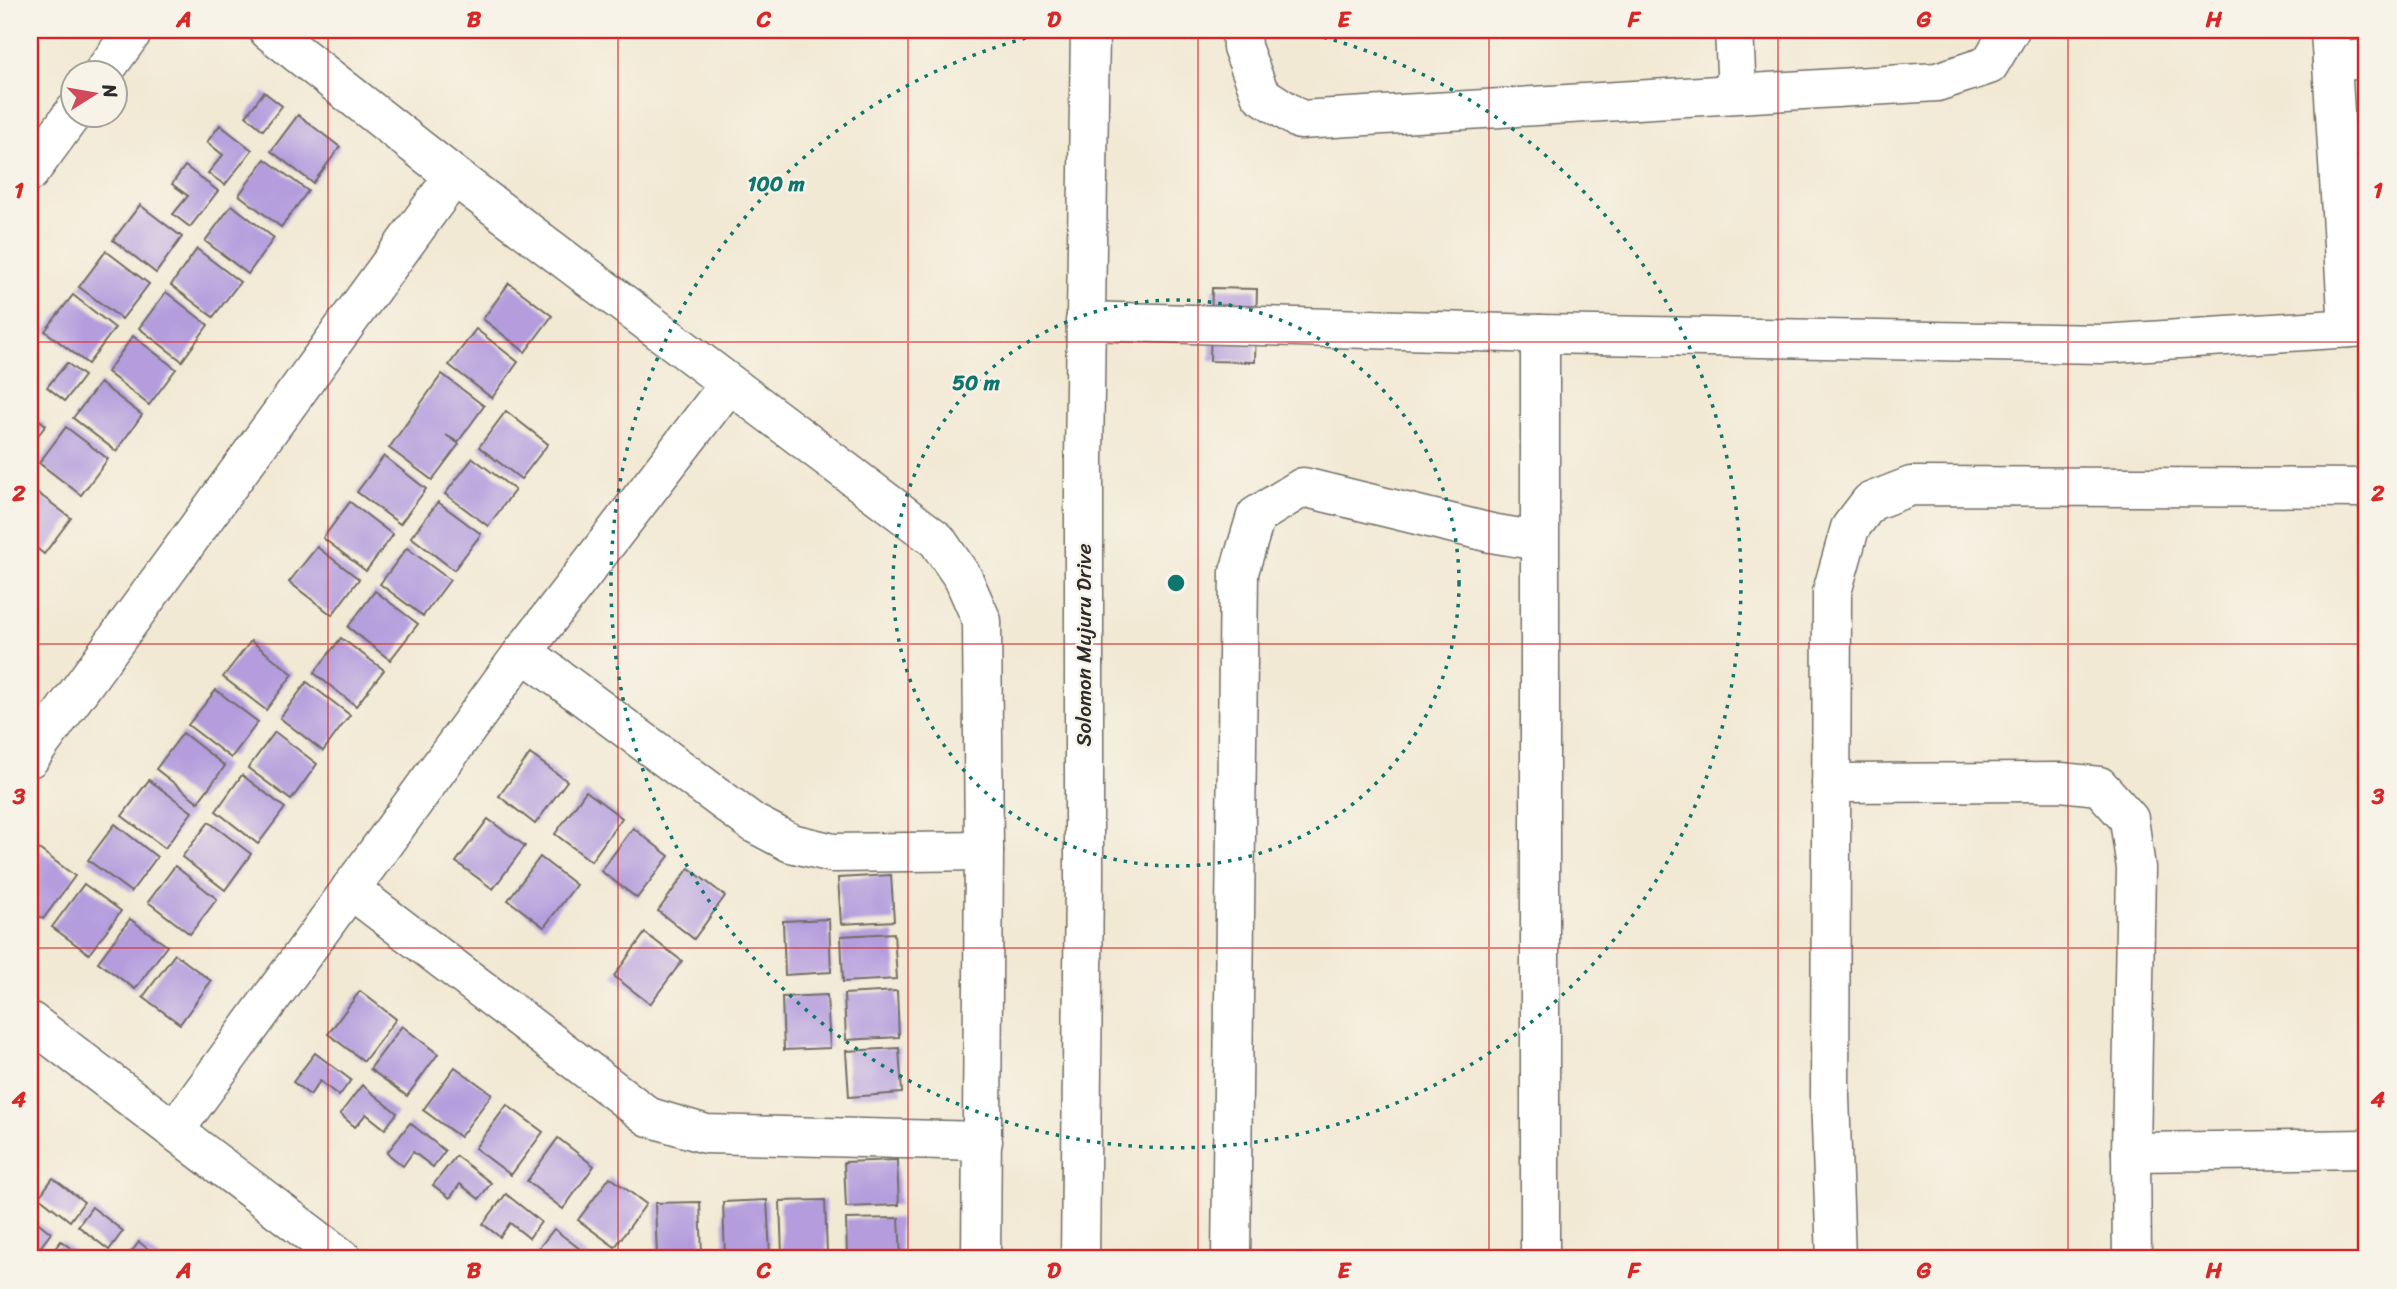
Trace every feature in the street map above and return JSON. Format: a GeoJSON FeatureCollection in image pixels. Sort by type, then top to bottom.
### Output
{"type":"FeatureCollection","features":[{"type":"Feature","properties":{"kind":"street"},"geometry":{"type":"LineString","coordinates":[[112,60],[134,30]]}},
{"type":"Feature","properties":{"kind":"street"},"geometry":{"type":"LineString","coordinates":[[268,30],[454,176],[937,540],[963,578],[982,621],[984,851],[981,1259]]}},
{"type":"Feature","properties":{"kind":"street","name":"Solomon Mujuru Drive"},"geometry":{"type":"LineString","coordinates":[[1080,1259],[1085,321],[1090,30]]}},
{"type":"Feature","properties":{"kind":"street"},"geometry":{"type":"LineString","coordinates":[[1241,30],[1242,47],[1260,94],[1300,120],[1937,82],[1989,65],[2010,30]]}},
{"type":"Feature","properties":{"kind":"street"},"geometry":{"type":"LineString","coordinates":[[1734,30],[1737,93]]}},
{"type":"Feature","properties":{"kind":"street"},"geometry":{"type":"LineString","coordinates":[[1085,321],[1540,334],[2102,344],[2358,328],[2343,50]]}},
{"type":"Feature","properties":{"kind":"street"},"geometry":{"type":"LineString","coordinates":[[30,172],[61,130]]}},
{"type":"Feature","properties":{"kind":"street"},"geometry":{"type":"LineString","coordinates":[[30,758],[454,176]]}},
{"type":"Feature","properties":{"kind":"street"},"geometry":{"type":"LineString","coordinates":[[1540,334],[1540,1259]]}},
{"type":"Feature","properties":{"kind":"street"},"geometry":{"type":"LineString","coordinates":[[175,1130],[523,652],[729,384]]}},
{"type":"Feature","properties":{"kind":"street"},"geometry":{"type":"LineString","coordinates":[[1836,1259],[1830,1097],[1832,592],[1850,528],[1870,502],[1911,486],[2367,488]]}},
{"type":"Feature","properties":{"kind":"street"},"geometry":{"type":"LineString","coordinates":[[1231,1259],[1239,572],[1256,516],[1303,487],[1491,533],[1539,541]]}},
{"type":"Feature","properties":{"kind":"street"},"geometry":{"type":"LineString","coordinates":[[523,652],[753,823],[791,843],[832,853],[984,851]]}},
{"type":"Feature","properties":{"kind":"street"},"geometry":{"type":"LineString","coordinates":[[1831,783],[2061,782],[2099,786],[2129,818],[2136,868],[2132,1259]]}},
{"type":"Feature","properties":{"kind":"street"},"geometry":{"type":"LineString","coordinates":[[350,889],[649,1116],[706,1133],[983,1141]]}},
{"type":"Feature","properties":{"kind":"street"},"geometry":{"type":"LineString","coordinates":[[30,1021],[342,1259]]}},
{"type":"Feature","properties":{"kind":"street"},"geometry":{"type":"LineString","coordinates":[[2131,1152],[2367,1149]]}},
{"type":"Feature","properties":{"kind":"building"},"geometry":{"type":"Polygon","coordinates":[[[264,92],[282,106],[263,130],[246,116],[264,92]]]}},
{"type":"Feature","properties":{"kind":"building"},"geometry":{"type":"Polygon","coordinates":[[[298,115],[340,147],[313,183],[271,151],[298,115]]]}},
{"type":"Feature","properties":{"kind":"building"},"geometry":{"type":"Polygon","coordinates":[[[220,125],[252,150],[225,185],[208,173],[223,155],[207,142],[220,125]]]}},
{"type":"Feature","properties":{"kind":"building"},"geometry":{"type":"Polygon","coordinates":[[[265,159],[308,191],[281,227],[239,195],[265,159]]]}},
{"type":"Feature","properties":{"kind":"building"},"geometry":{"type":"Polygon","coordinates":[[[185,166],[218,191],[190,227],[173,214],[188,196],[172,184],[185,166]]]}},
{"type":"Feature","properties":{"kind":"building"},"geometry":{"type":"Polygon","coordinates":[[[140,205],[182,237],[156,273],[113,240],[140,205]]]}},
{"type":"Feature","properties":{"kind":"building"},"geometry":{"type":"Polygon","coordinates":[[[232,205],[274,238],[248,274],[205,241],[232,205]]]}},
{"type":"Feature","properties":{"kind":"building"},"geometry":{"type":"Polygon","coordinates":[[[197,249],[240,282],[213,317],[171,285],[197,249]]]}},
{"type":"Feature","properties":{"kind":"building"},"geometry":{"type":"Polygon","coordinates":[[[106,251],[149,284],[122,319],[79,287],[106,251]]]}},
{"type":"Feature","properties":{"kind":"building"},"geometry":{"type":"Polygon","coordinates":[[[509,283],[552,316],[525,352],[483,319],[509,283]]]}},
{"type":"Feature","properties":{"kind":"building"},"geometry":{"type":"Polygon","coordinates":[[[1212,288],[1257,289],[1255,362],[1210,361],[1212,288]]]}},
{"type":"Feature","properties":{"kind":"building"},"geometry":{"type":"Polygon","coordinates":[[[166,292],[208,325],[182,361],[139,328],[166,292]]]}},
{"type":"Feature","properties":{"kind":"building"},"geometry":{"type":"Polygon","coordinates":[[[73,295],[115,328],[88,364],[45,331],[73,295]]]}},
{"type":"Feature","properties":{"kind":"building"},"geometry":{"type":"Polygon","coordinates":[[[476,329],[518,362],[492,398],[449,365],[476,329]]]}},
{"type":"Feature","properties":{"kind":"building"},"geometry":{"type":"Polygon","coordinates":[[[133,336],[176,369],[149,405],[107,372],[133,336]]]}},
{"type":"Feature","properties":{"kind":"building"},"geometry":{"type":"Polygon","coordinates":[[[67,363],[84,376],[65,401],[47,387],[67,363]]]}},
{"type":"Feature","properties":{"kind":"building"},"geometry":{"type":"Polygon","coordinates":[[[442,374],[484,406],[458,442],[446,435],[459,444],[432,480],[389,448],[442,374]]]}},
{"type":"Feature","properties":{"kind":"building"},"geometry":{"type":"Polygon","coordinates":[[[100,383],[142,415],[116,451],[73,418],[100,383]]]}},
{"type":"Feature","properties":{"kind":"building"},"geometry":{"type":"Polygon","coordinates":[[[506,411],[548,444],[521,479],[479,447],[506,411]]]}},
{"type":"Feature","properties":{"kind":"building"},"geometry":{"type":"Polygon","coordinates":[[[30,413],[46,425],[30,446],[30,413]]]}},
{"type":"Feature","properties":{"kind":"building"},"geometry":{"type":"Polygon","coordinates":[[[66,427],[108,459],[81,495],[39,463],[66,427]]]}},
{"type":"Feature","properties":{"kind":"building"},"geometry":{"type":"Polygon","coordinates":[[[384,456],[426,489],[400,524],[357,492],[384,456]]]}},
{"type":"Feature","properties":{"kind":"building"},"geometry":{"type":"Polygon","coordinates":[[[473,458],[515,490],[488,526],[445,494],[473,458]]]}},
{"type":"Feature","properties":{"kind":"building"},"geometry":{"type":"Polygon","coordinates":[[[30,487],[71,518],[44,554],[30,543],[30,487]]]}},
{"type":"Feature","properties":{"kind":"building"},"geometry":{"type":"Polygon","coordinates":[[[350,502],[393,535],[366,571],[323,538],[350,502]]]}},
{"type":"Feature","properties":{"kind":"building"},"geometry":{"type":"Polygon","coordinates":[[[438,502],[481,534],[454,570],[411,537],[438,502]]]}},
{"type":"Feature","properties":{"kind":"building"},"geometry":{"type":"Polygon","coordinates":[[[317,547],[359,579],[332,615],[289,582],[317,547]]]}},
{"type":"Feature","properties":{"kind":"building"},"geometry":{"type":"Polygon","coordinates":[[[407,548],[450,580],[423,616],[380,584],[407,548]]]}},
{"type":"Feature","properties":{"kind":"building"},"geometry":{"type":"Polygon","coordinates":[[[375,591],[418,624],[390,660],[348,627],[375,591]]]}},
{"type":"Feature","properties":{"kind":"building"},"geometry":{"type":"Polygon","coordinates":[[[341,638],[384,670],[356,706],[314,673],[341,638]]]}},
{"type":"Feature","properties":{"kind":"building"},"geometry":{"type":"Polygon","coordinates":[[[251,641],[293,674],[266,710],[223,677],[251,641]]]}},
{"type":"Feature","properties":{"kind":"building"},"geometry":{"type":"Polygon","coordinates":[[[307,682],[350,715],[323,751],[280,718],[307,682]]]}},
{"type":"Feature","properties":{"kind":"building"},"geometry":{"type":"Polygon","coordinates":[[[216,690],[258,722],[231,758],[188,725],[216,690]]]}},
{"type":"Feature","properties":{"kind":"building"},"geometry":{"type":"Polygon","coordinates":[[[275,732],[317,764],[291,800],[248,768],[275,732]]]}},
{"type":"Feature","properties":{"kind":"building"},"geometry":{"type":"Polygon","coordinates":[[[183,733],[225,766],[198,802],[156,769],[183,733]]]}},
{"type":"Feature","properties":{"kind":"building"},"geometry":{"type":"Polygon","coordinates":[[[530,754],[567,781],[535,824],[499,796],[530,754]]]}},
{"type":"Feature","properties":{"kind":"building"},"geometry":{"type":"Polygon","coordinates":[[[242,775],[285,808],[258,844],[216,811],[242,775]]]}},
{"type":"Feature","properties":{"kind":"building"},"geometry":{"type":"Polygon","coordinates":[[[149,780],[192,812],[165,848],[122,816],[149,780]]]}},
{"type":"Feature","properties":{"kind":"building"},"geometry":{"type":"Polygon","coordinates":[[[586,791],[622,818],[591,861],[555,834],[586,791]]]}},
{"type":"Feature","properties":{"kind":"building"},"geometry":{"type":"Polygon","coordinates":[[[488,819],[525,846],[493,889],[456,862],[488,819]]]}},
{"type":"Feature","properties":{"kind":"building"},"geometry":{"type":"Polygon","coordinates":[[[209,822],[251,854],[225,890],[182,857],[209,822]]]}},
{"type":"Feature","properties":{"kind":"building"},"geometry":{"type":"Polygon","coordinates":[[[115,824],[157,857],[131,892],[88,860],[115,824]]]}},
{"type":"Feature","properties":{"kind":"building"},"geometry":{"type":"Polygon","coordinates":[[[633,828],[669,856],[637,898],[601,871],[633,828]]]}},
{"type":"Feature","properties":{"kind":"building"},"geometry":{"type":"Polygon","coordinates":[[[39,849],[75,876],[43,919],[30,909],[30,861],[39,849]]]}},
{"type":"Feature","properties":{"kind":"building"},"geometry":{"type":"Polygon","coordinates":[[[540,857],[576,885],[544,927],[508,900],[540,857]]]}},
{"type":"Feature","properties":{"kind":"building"},"geometry":{"type":"Polygon","coordinates":[[[175,866],[217,899],[190,934],[148,902],[175,866]]]}},
{"type":"Feature","properties":{"kind":"building"},"geometry":{"type":"Polygon","coordinates":[[[689,868],[725,896],[694,939],[658,911],[689,868]]]}},
{"type":"Feature","properties":{"kind":"building"},"geometry":{"type":"Polygon","coordinates":[[[891,875],[894,921],[841,924],[838,878],[891,875]]]}},
{"type":"Feature","properties":{"kind":"building"},"geometry":{"type":"Polygon","coordinates":[[[84,884],[121,911],[89,954],[52,927],[84,884]]]}},
{"type":"Feature","properties":{"kind":"building"},"geometry":{"type":"Polygon","coordinates":[[[130,919],[167,946],[135,989],[98,962],[130,919]]]}},
{"type":"Feature","properties":{"kind":"building"},"geometry":{"type":"Polygon","coordinates":[[[829,919],[831,972],[785,975],[783,921],[829,919]]]}},
{"type":"Feature","properties":{"kind":"building"},"geometry":{"type":"Polygon","coordinates":[[[645,933],[682,961],[650,1004],[614,976],[645,933]]]}},
{"type":"Feature","properties":{"kind":"building"},"geometry":{"type":"Polygon","coordinates":[[[894,933],[897,979],[843,982],[841,936],[894,933]]]}},
{"type":"Feature","properties":{"kind":"building"},"geometry":{"type":"Polygon","coordinates":[[[175,954],[211,981],[180,1024],[143,997],[175,954]]]}},
{"type":"Feature","properties":{"kind":"building"},"geometry":{"type":"Polygon","coordinates":[[[360,991],[396,1019],[364,1061],[328,1034],[360,991]]]}},
{"type":"Feature","properties":{"kind":"building"},"geometry":{"type":"Polygon","coordinates":[[[897,991],[899,1037],[846,1040],[844,994],[897,991]]]}},
{"type":"Feature","properties":{"kind":"building"},"geometry":{"type":"Polygon","coordinates":[[[827,995],[830,1048],[784,1050],[782,997],[827,995]]]}},
{"type":"Feature","properties":{"kind":"building"},"geometry":{"type":"Polygon","coordinates":[[[402,1026],[438,1054],[407,1096],[370,1069],[402,1026]]]}},
{"type":"Feature","properties":{"kind":"building"},"geometry":{"type":"Polygon","coordinates":[[[899,1048],[902,1093],[849,1097],[846,1051],[899,1048]]]}},
{"type":"Feature","properties":{"kind":"building"},"geometry":{"type":"Polygon","coordinates":[[[315,1053],[351,1080],[339,1096],[320,1081],[310,1095],[293,1082],[315,1053]]]}},
{"type":"Feature","properties":{"kind":"building"},"geometry":{"type":"Polygon","coordinates":[[[455,1067],[492,1094],[460,1137],[423,1110],[455,1067]]]}},
{"type":"Feature","properties":{"kind":"building"},"geometry":{"type":"Polygon","coordinates":[[[362,1085],[397,1113],[385,1129],[366,1114],[355,1127],[340,1114],[362,1085]]]}},
{"type":"Feature","properties":{"kind":"building"},"geometry":{"type":"Polygon","coordinates":[[[507,1105],[543,1132],[511,1175],[475,1148],[507,1105]]]}},
{"type":"Feature","properties":{"kind":"building"},"geometry":{"type":"Polygon","coordinates":[[[410,1123],[445,1151],[433,1167],[413,1152],[403,1166],[387,1153],[410,1123]]]}},
{"type":"Feature","properties":{"kind":"building"},"geometry":{"type":"Polygon","coordinates":[[[558,1138],[594,1166],[563,1209],[527,1181],[558,1138]]]}},
{"type":"Feature","properties":{"kind":"building"},"geometry":{"type":"Polygon","coordinates":[[[456,1156],[491,1183],[479,1199],[460,1184],[450,1198],[433,1185],[456,1156]]]}},
{"type":"Feature","properties":{"kind":"building"},"geometry":{"type":"Polygon","coordinates":[[[897,1160],[899,1205],[846,1207],[844,1162],[897,1160]]]}},
{"type":"Feature","properties":{"kind":"building"},"geometry":{"type":"Polygon","coordinates":[[[610,1177],[646,1204],[615,1247],[578,1220],[610,1177]]]}},
{"type":"Feature","properties":{"kind":"building"},"geometry":{"type":"Polygon","coordinates":[[[53,1178],[84,1202],[70,1221],[39,1197],[53,1178]]]}},
{"type":"Feature","properties":{"kind":"building"},"geometry":{"type":"Polygon","coordinates":[[[506,1194],[541,1222],[529,1238],[510,1223],[500,1237],[483,1224],[506,1194]]]}},
{"type":"Feature","properties":{"kind":"building"},"geometry":{"type":"Polygon","coordinates":[[[767,1200],[770,1254],[725,1256],[723,1202],[767,1200]]]}},
{"type":"Feature","properties":{"kind":"building"},"geometry":{"type":"Polygon","coordinates":[[[825,1200],[827,1253],[782,1254],[780,1201],[825,1200]]]}},
{"type":"Feature","properties":{"kind":"building"},"geometry":{"type":"Polygon","coordinates":[[[700,1202],[702,1255],[657,1257],[655,1203],[700,1202]]]}},
{"type":"Feature","properties":{"kind":"building"},"geometry":{"type":"Polygon","coordinates":[[[92,1207],[123,1231],[109,1250],[78,1226],[92,1207]]]}},
{"type":"Feature","properties":{"kind":"building"},"geometry":{"type":"Polygon","coordinates":[[[30,1216],[51,1233],[39,1249],[30,1242],[30,1216]]]}},
{"type":"Feature","properties":{"kind":"building"},"geometry":{"type":"Polygon","coordinates":[[[899,1218],[901,1259],[847,1259],[846,1219],[899,1218]]]}},
{"type":"Feature","properties":{"kind":"building"},"geometry":{"type":"Polygon","coordinates":[[[554,1229],[589,1256],[587,1259],[531,1258],[554,1229]]]}},
{"type":"Feature","properties":{"kind":"building"},"geometry":{"type":"Polygon","coordinates":[[[61,1241],[85,1259],[47,1259],[61,1241]]]}},
{"type":"Feature","properties":{"kind":"building"},"geometry":{"type":"Polygon","coordinates":[[[139,1242],[161,1259],[126,1259],[139,1242]]]}}]}
